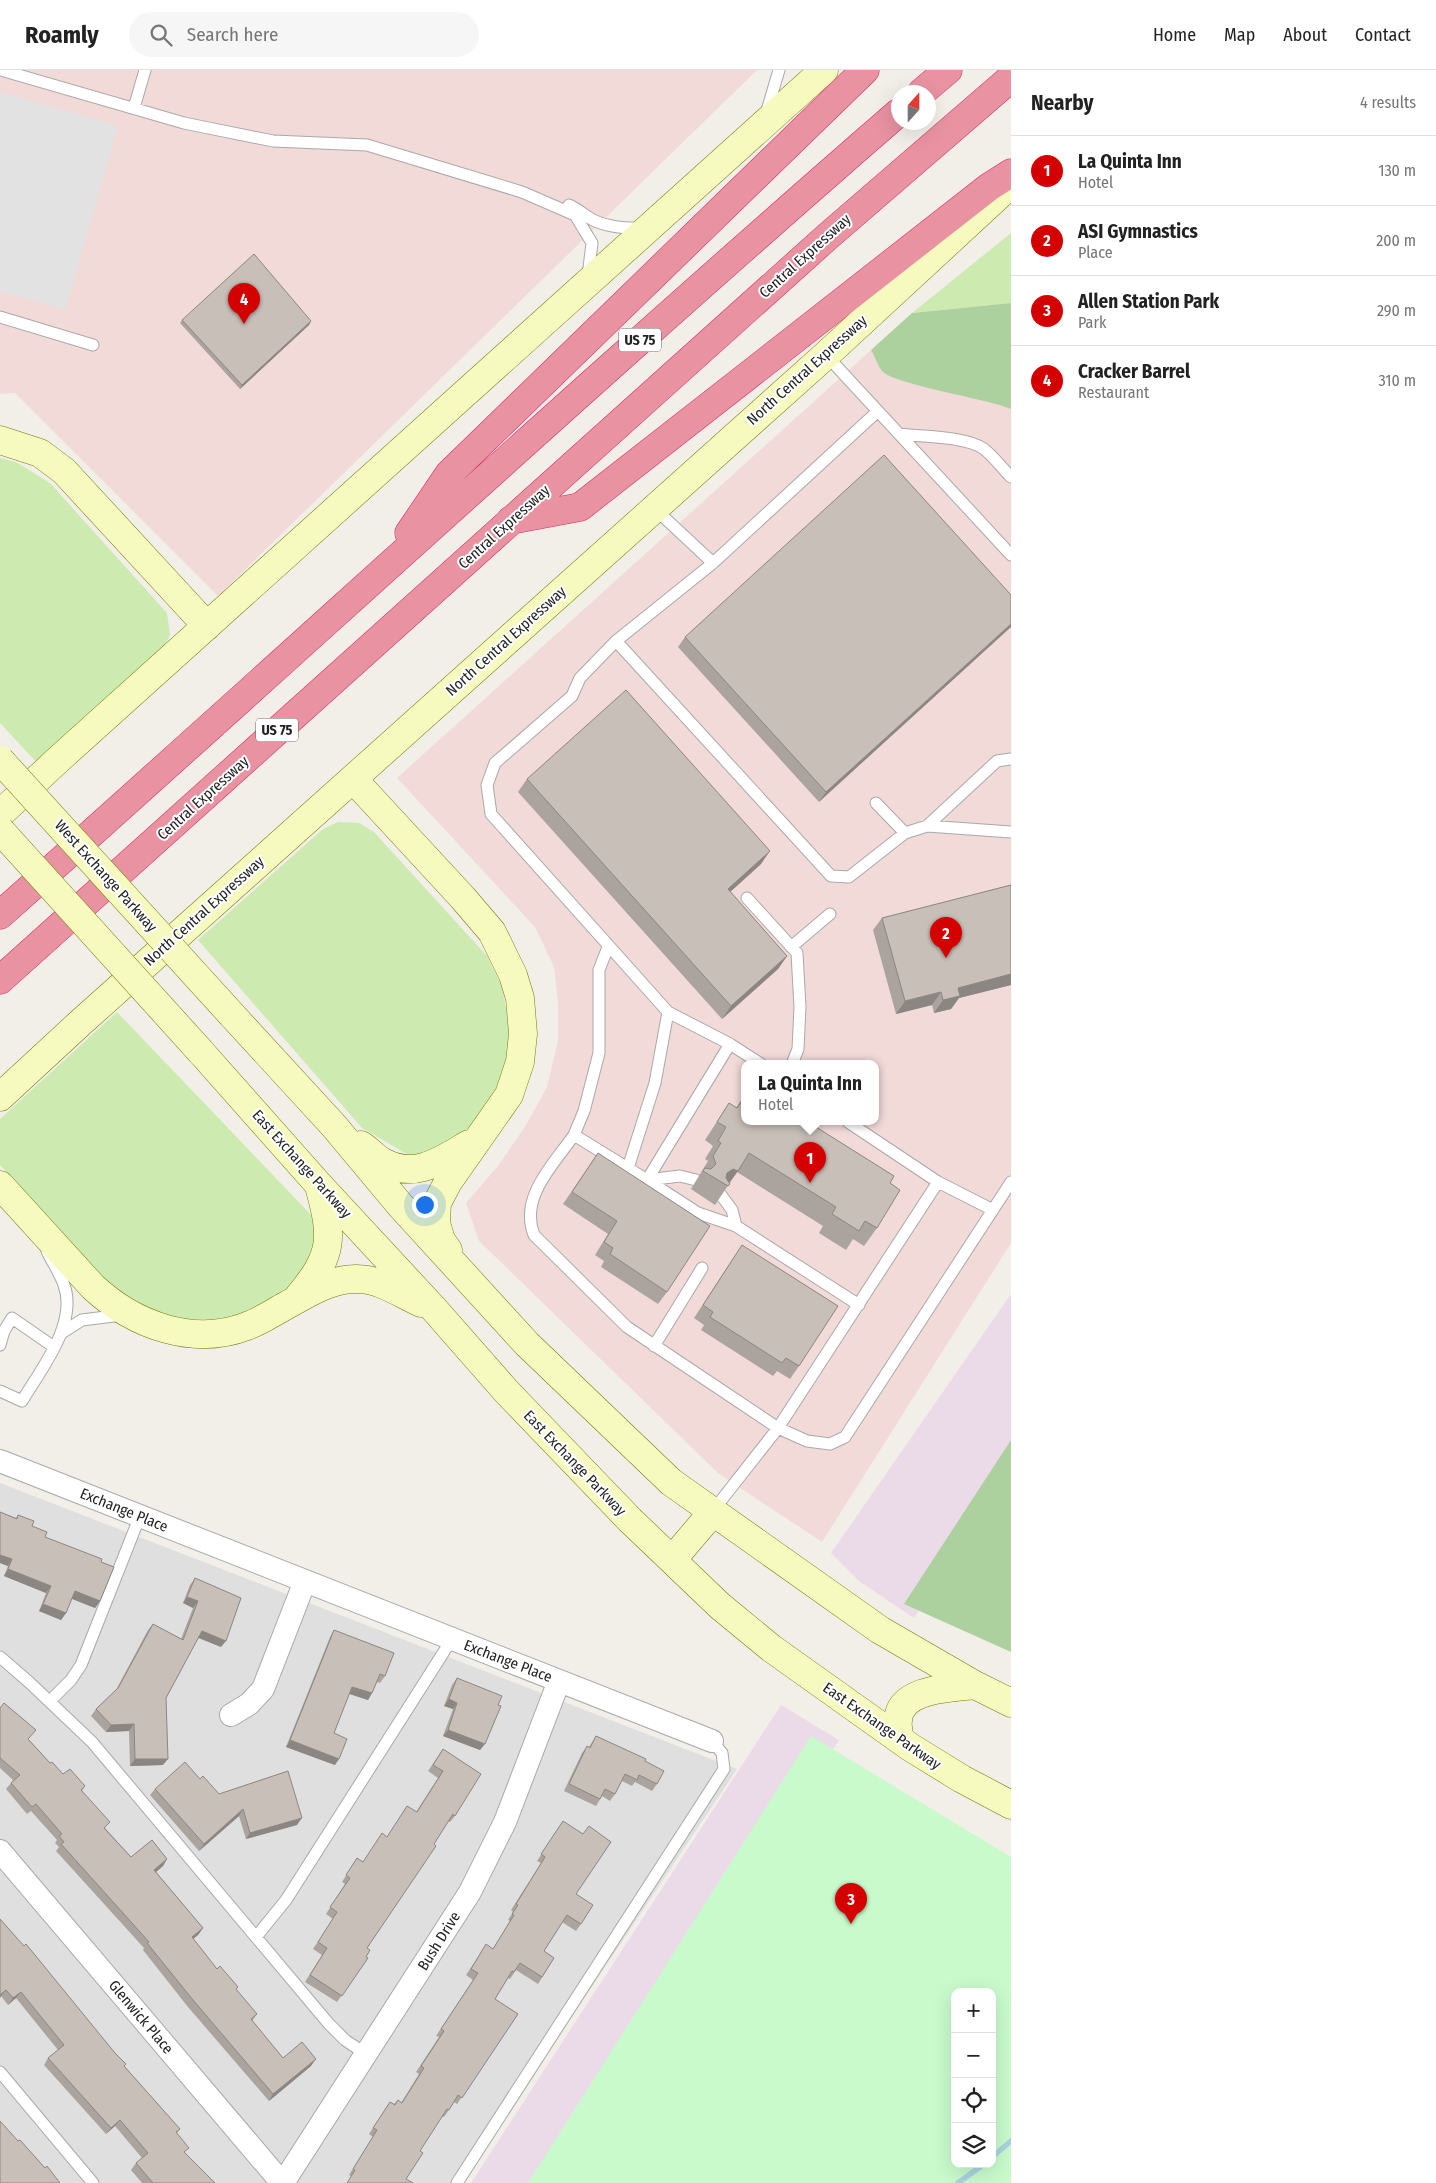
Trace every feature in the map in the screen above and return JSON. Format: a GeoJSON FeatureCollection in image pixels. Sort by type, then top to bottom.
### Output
{"type":"FeatureCollection","features":[{"type":"Feature","properties":{"kind":"highway"},"geometry":{"type":"LineString","coordinates":[[383,570],[449,474],[865,70]]}},
{"type":"Feature","properties":{"kind":"highway"},"geometry":{"type":"LineString","coordinates":[[930,85],[948,70]]}},
{"type":"Feature","properties":{"kind":"highway","name":"Central Expressway"},"geometry":{"type":"LineString","coordinates":[[0,980],[827,237],[1011,78]]}},
{"type":"Feature","properties":{"kind":"highway","name":"US 75"},"geometry":{"type":"LineString","coordinates":[[0,915],[724,264],[891,119]]}},
{"type":"Feature","properties":{"kind":"highway"},"geometry":{"type":"LineString","coordinates":[[511,520],[580,507],[1011,172]]}},
{"type":"Feature","properties":{"kind":"main road"},"geometry":{"type":"LineString","coordinates":[[0,814],[67,751],[824,70]]}},
{"type":"Feature","properties":{"kind":"main road","name":"North Central Expressway"},"geometry":{"type":"LineString","coordinates":[[0,1097],[79,1024],[826,355],[1011,184]]}},
{"type":"Feature","properties":{"kind":"main road"},"geometry":{"type":"LineString","coordinates":[[0,440],[40,453],[64,472],[207,626]]}},
{"type":"Feature","properties":{"kind":"main road","name":"West Exchange Parkway"},"geometry":{"type":"LineString","coordinates":[[0,760],[334,1126]]}},
{"type":"Feature","properties":{"kind":"main road"},"geometry":{"type":"LineString","coordinates":[[353,780],[463,898],[492,932],[513,975],[520,998],[523,1034],[520,1062],[509,1095],[448,1182],[437,1203],[436,1223],[441,1240],[468,1281]]}},
{"type":"Feature","properties":{"kind":"main road","name":"East Exchange Parkway"},"geometry":{"type":"LineString","coordinates":[[0,830],[319,1185],[434,1308],[506,1391],[630,1520],[720,1606],[771,1648],[900,1740],[962,1779],[1011,1804]]}},
{"type":"Feature","properties":{"kind":"main road"},"geometry":{"type":"LineString","coordinates":[[334,1126],[382,1162],[402,1169],[419,1170],[435,1165],[481,1136]]}},
{"type":"Feature","properties":{"kind":"main road"},"geometry":{"type":"LineString","coordinates":[[334,1126],[400,1205],[527,1344],[670,1482],[880,1630],[975,1685],[1011,1703]]}},
{"type":"Feature","properties":{"kind":"main road"},"geometry":{"type":"LineString","coordinates":[[0,1185],[93,1288],[128,1314],[163,1328],[197,1334],[226,1332],[248,1326],[294,1301],[342,1279],[359,1278],[379,1283],[434,1308]]}},
{"type":"Feature","properties":{"kind":"main road"},"geometry":{"type":"LineString","coordinates":[[294,1301],[320,1269],[325,1254],[329,1233],[319,1185]]}},
{"type":"Feature","properties":{"kind":"main road"},"geometry":{"type":"LineString","coordinates":[[672,1560],[712,1512]]}},
{"type":"Feature","properties":{"kind":"main road"},"geometry":{"type":"LineString","coordinates":[[900,1740],[898,1719],[902,1707],[913,1697],[925,1692],[975,1685]]}},
{"type":"Feature","properties":{"kind":"street","name":"Exchange Place"},"geometry":{"type":"LineString","coordinates":[[0,1461],[712,1741]]}},
{"type":"Feature","properties":{"kind":"street"},"geometry":{"type":"LineString","coordinates":[[231,1715],[249,1704],[263,1689],[305,1581]]}},
{"type":"Feature","properties":{"kind":"street","name":"Bush Drive"},"geometry":{"type":"LineString","coordinates":[[283,2183],[449,1926],[489,1856],[505,1822],[559,1681]]}},
{"type":"Feature","properties":{"kind":"street","name":"Glenwick Place"},"geometry":{"type":"LineString","coordinates":[[0,1851],[283,2183]]}},
{"type":"Feature","properties":{"kind":"lane"},"geometry":{"type":"LineString","coordinates":[[1,70],[184,123],[273,141],[367,146],[558,201],[578,208],[593,220],[611,225],[638,228],[652,225]]}},
{"type":"Feature","properties":{"kind":"lane"},"geometry":{"type":"LineString","coordinates":[[134,108],[145,70]]}},
{"type":"Feature","properties":{"kind":"lane"},"geometry":{"type":"LineString","coordinates":[[763,125],[778,70]]}},
{"type":"Feature","properties":{"kind":"lane"},"geometry":{"type":"LineString","coordinates":[[522,192],[575,215],[592,243],[587,282]]}},
{"type":"Feature","properties":{"kind":"lane"},"geometry":{"type":"LineString","coordinates":[[0,317],[93,345]]}},
{"type":"Feature","properties":{"kind":"lane"},"geometry":{"type":"LineString","coordinates":[[826,355],[1011,555]]}},
{"type":"Feature","properties":{"kind":"lane"},"geometry":{"type":"LineString","coordinates":[[756,1060],[730,1044],[668,1012],[491,814],[487,785],[495,763],[572,696],[580,678],[616,641],[712,563],[878,412]]}},
{"type":"Feature","properties":{"kind":"lane"},"geometry":{"type":"LineString","coordinates":[[899,434],[971,443],[983,449],[1011,477]]}},
{"type":"Feature","properties":{"kind":"lane"},"geometry":{"type":"LineString","coordinates":[[654,508],[712,563]]}},
{"type":"Feature","properties":{"kind":"lane"},"geometry":{"type":"LineString","coordinates":[[616,641],[831,876],[848,877],[905,833],[927,826],[1011,832]]}},
{"type":"Feature","properties":{"kind":"lane"},"geometry":{"type":"LineString","coordinates":[[927,826],[997,761],[1011,759]]}},
{"type":"Feature","properties":{"kind":"lane"},"geometry":{"type":"LineString","coordinates":[[876,803],[905,833]]}},
{"type":"Feature","properties":{"kind":"lane"},"geometry":{"type":"LineString","coordinates":[[748,898],[797,953],[800,1007],[798,1049],[794,1060]]}},
{"type":"Feature","properties":{"kind":"lane"},"geometry":{"type":"LineString","coordinates":[[791,946],[830,914]]}},
{"type":"Feature","properties":{"kind":"lane"},"geometry":{"type":"LineString","coordinates":[[608,947],[599,970],[599,1052],[584,1112],[574,1134],[536,1190],[530,1208],[530,1224],[534,1235],[627,1327],[778,1428],[807,1441],[830,1444],[845,1437],[1011,1182]]}},
{"type":"Feature","properties":{"kind":"lane"},"geometry":{"type":"LineString","coordinates":[[628,1168],[655,1083],[668,1012]]}},
{"type":"Feature","properties":{"kind":"lane"},"geometry":{"type":"LineString","coordinates":[[647,1180],[730,1044]]}},
{"type":"Feature","properties":{"kind":"lane"},"geometry":{"type":"LineString","coordinates":[[852,1125],[938,1182],[992,1210]]}},
{"type":"Feature","properties":{"kind":"lane"},"geometry":{"type":"LineString","coordinates":[[574,1134],[698,1213],[736,1226],[859,1305]]}},
{"type":"Feature","properties":{"kind":"lane"},"geometry":{"type":"LineString","coordinates":[[647,1180],[680,1176],[696,1180]]}},
{"type":"Feature","properties":{"kind":"lane"},"geometry":{"type":"LineString","coordinates":[[712,1512],[778,1428],[938,1182]]}},
{"type":"Feature","properties":{"kind":"lane"},"geometry":{"type":"LineString","coordinates":[[721,1195],[732,1210],[736,1226]]}},
{"type":"Feature","properties":{"kind":"lane"},"geometry":{"type":"LineString","coordinates":[[0,1391],[22,1401],[63,1332],[68,1316],[65,1286],[31,1220]]}},
{"type":"Feature","properties":{"kind":"lane"},"geometry":{"type":"LineString","coordinates":[[654,1346],[702,1268]]}},
{"type":"Feature","properties":{"kind":"lane"},"geometry":{"type":"LineString","coordinates":[[63,1332],[82,1320],[128,1314]]}},
{"type":"Feature","properties":{"kind":"lane"},"geometry":{"type":"LineString","coordinates":[[0,1345],[4,1331],[12,1318],[54,1347]]}},
{"type":"Feature","properties":{"kind":"lane"},"geometry":{"type":"LineString","coordinates":[[50,1702],[72,1680],[82,1665],[140,1516]]}},
{"type":"Feature","properties":{"kind":"lane"},"geometry":{"type":"LineString","coordinates":[[256,1937],[286,1900],[452,1640]]}},
{"type":"Feature","properties":{"kind":"lane"},"geometry":{"type":"LineString","coordinates":[[0,1657],[92,1742],[329,2024],[345,2040],[366,2054]]}},
{"type":"Feature","properties":{"kind":"lane"},"geometry":{"type":"LineString","coordinates":[[457,2183],[724,1769],[722,1754],[712,1741]]}},
{"type":"Feature","properties":{"kind":"lane"},"geometry":{"type":"LineString","coordinates":[[0,2072],[93,2183]]}},
{"type":"Feature","properties":{"kind":"shaded area"},"geometry":{"type":"Polygon","coordinates":[[[0,70],[757,70],[218,596],[15,393],[0,394],[0,70]]]}},
{"type":"Feature","properties":{"kind":"shaded area"},"geometry":{"type":"Polygon","coordinates":[[[0,92],[118,126],[65,310],[0,291],[0,92]]]}},
{"type":"Feature","properties":{"kind":"shaded area"},"geometry":{"type":"Polygon","coordinates":[[[871,350],[882,371],[909,383],[997,403],[1011,409],[1011,1243],[822,1542],[719,1474],[479,1241],[466,1203],[498,1166],[526,1125],[547,1087],[558,1041],[558,1002],[554,967],[535,927],[397,778],[871,350]]]}},
{"type":"Feature","properties":{"kind":"shaded area"},"geometry":{"type":"Polygon","coordinates":[[[1011,1294],[1011,1467],[914,1618],[859,1581],[831,1553],[1011,1294]]]}},
{"type":"Feature","properties":{"kind":"shaded area"},"geometry":{"type":"Polygon","coordinates":[[[0,1483],[737,1769],[461,2183],[0,2183],[0,1483]]]}},
{"type":"Feature","properties":{"kind":"shaded area"},"geometry":{"type":"Polygon","coordinates":[[[781,1705],[839,1740],[552,2183],[471,2183],[781,1705]]]}},
{"type":"Feature","properties":{"kind":"green space"},"geometry":{"type":"Polygon","coordinates":[[[1011,233],[1011,303],[912,313],[1011,233]]]}},
{"type":"Feature","properties":{"kind":"green space"},"geometry":{"type":"Polygon","coordinates":[[[1011,303],[1011,409],[890,376],[880,369],[871,350],[912,313],[1011,303]]]}},
{"type":"Feature","properties":{"kind":"green space"},"geometry":{"type":"Polygon","coordinates":[[[0,458],[16,462],[50,483],[167,613],[170,634],[160,659],[39,765],[0,723],[0,458]]]}},
{"type":"Feature","properties":{"kind":"green space"},"geometry":{"type":"Polygon","coordinates":[[[338,822],[359,823],[374,832],[487,956],[502,987],[508,1019],[509,1054],[500,1082],[485,1109],[453,1145],[417,1160],[362,1128],[198,940],[323,829],[338,822]]]}},
{"type":"Feature","properties":{"kind":"green space"},"geometry":{"type":"Polygon","coordinates":[[[117,1012],[315,1219],[316,1260],[277,1299],[243,1316],[218,1319],[186,1319],[154,1314],[117,1292],[0,1165],[0,1119],[117,1012]]]}},
{"type":"Feature","properties":{"kind":"green space"},"geometry":{"type":"Polygon","coordinates":[[[1011,1440],[1011,1652],[904,1604],[1011,1440]]]}},
{"type":"Feature","properties":{"kind":"green space"},"geometry":{"type":"Polygon","coordinates":[[[811,1736],[1011,1857],[1011,2183],[528,2183],[811,1736]]]}},
{"type":"Feature","properties":{"kind":"building"},"geometry":{"type":"Polygon","coordinates":[[[254,254],[311,321],[242,385],[182,320],[254,254]]]}},
{"type":"Feature","properties":{"kind":"building"},"geometry":{"type":"Polygon","coordinates":[[[884,455],[1011,595],[1011,624],[826,792],[685,637],[884,455]]]}},
{"type":"Feature","properties":{"kind":"building"},"geometry":{"type":"Polygon","coordinates":[[[626,690],[770,851],[728,889],[787,956],[731,1006],[527,779],[626,690]]]}},
{"type":"Feature","properties":{"kind":"building"},"geometry":{"type":"Polygon","coordinates":[[[1011,885],[1011,974],[958,988],[960,996],[943,1000],[941,992],[905,1001],[882,918],[1011,885]]]}},
{"type":"Feature","properties":{"kind":"building"},"geometry":{"type":"Polygon","coordinates":[[[741,1102],[741,1125],[813,1125],[894,1176],[890,1183],[900,1190],[877,1228],[865,1221],[859,1231],[832,1214],[836,1207],[749,1153],[738,1171],[733,1169],[727,1173],[726,1178],[730,1184],[728,1186],[703,1171],[705,1168],[711,1169],[716,1164],[713,1156],[721,1143],[718,1141],[726,1127],[717,1122],[729,1103],[737,1108],[741,1102]]]}},
{"type":"Feature","properties":{"kind":"building"},"geometry":{"type":"Polygon","coordinates":[[[598,1153],[710,1226],[667,1292],[610,1254],[613,1248],[604,1242],[617,1221],[572,1192],[598,1153]]]}},
{"type":"Feature","properties":{"kind":"building"},"geometry":{"type":"Polygon","coordinates":[[[742,1245],[838,1306],[799,1366],[786,1358],[782,1363],[710,1317],[713,1312],[703,1305],[742,1245]]]}},
{"type":"Feature","properties":{"kind":"building"},"geometry":{"type":"Polygon","coordinates":[[[0,1512],[17,1519],[18,1515],[34,1521],[32,1526],[47,1532],[45,1537],[102,1559],[101,1562],[114,1567],[100,1601],[75,1591],[66,1613],[43,1604],[51,1586],[8,1569],[12,1559],[0,1555],[0,1512]]]}},
{"type":"Feature","properties":{"kind":"building"},"geometry":{"type":"Polygon","coordinates":[[[195,1578],[241,1598],[226,1641],[202,1631],[166,1698],[168,1759],[135,1759],[134,1724],[111,1725],[96,1709],[118,1688],[153,1624],[183,1640],[198,1601],[187,1597],[195,1578]]]}},
{"type":"Feature","properties":{"kind":"building"},"geometry":{"type":"Polygon","coordinates":[[[334,1630],[394,1653],[385,1676],[380,1674],[372,1693],[352,1687],[334,1733],[347,1739],[339,1759],[290,1740],[334,1630]]]}},
{"type":"Feature","properties":{"kind":"building"},"geometry":{"type":"Polygon","coordinates":[[[457,1678],[502,1696],[498,1705],[501,1706],[485,1744],[448,1730],[457,1703],[449,1699],[457,1678]]]}},
{"type":"Feature","properties":{"kind":"building"},"geometry":{"type":"Polygon","coordinates":[[[4,1703],[36,1730],[28,1739],[50,1763],[52,1762],[63,1774],[70,1769],[85,1786],[81,1790],[110,1822],[104,1828],[131,1857],[152,1840],[167,1859],[154,1870],[203,1928],[192,1937],[217,1969],[220,1966],[238,1987],[236,1989],[257,2014],[251,2019],[283,2058],[302,2042],[316,2059],[273,2094],[193,2000],[147,1943],[149,1942],[61,1844],[64,1842],[59,1836],[62,1834],[36,1804],[32,1807],[11,1783],[20,1775],[0,1758],[0,1708],[4,1703]]]}},
{"type":"Feature","properties":{"kind":"building"},"geometry":{"type":"Polygon","coordinates":[[[596,1736],[646,1759],[645,1761],[664,1771],[657,1784],[639,1775],[637,1780],[625,1774],[615,1794],[605,1789],[600,1799],[569,1784],[587,1746],[590,1748],[596,1736]]]}},
{"type":"Feature","properties":{"kind":"building"},"geometry":{"type":"Polygon","coordinates":[[[443,1749],[481,1774],[455,1816],[453,1814],[434,1844],[436,1846],[367,1948],[370,1950],[366,1957],[368,1958],[342,1996],[310,1975],[327,1948],[318,1942],[337,1912],[330,1907],[350,1878],[346,1875],[357,1858],[363,1862],[382,1833],[387,1837],[407,1806],[417,1812],[443,1771],[433,1765],[443,1749]]]}},
{"type":"Feature","properties":{"kind":"building"},"geometry":{"type":"Polygon","coordinates":[[[185,1762],[200,1779],[203,1776],[219,1794],[288,1771],[302,1818],[250,1833],[243,1809],[204,1844],[155,1789],[185,1762]]]}},
{"type":"Feature","properties":{"kind":"building"},"geometry":{"type":"Polygon","coordinates":[[[563,1821],[583,1834],[589,1826],[611,1842],[576,1894],[593,1905],[581,1924],[567,1915],[544,1951],[554,1958],[542,1977],[520,1963],[514,1972],[512,1971],[495,1999],[518,2014],[462,2098],[458,2095],[420,2151],[423,2153],[406,2179],[413,2183],[347,2183],[355,2170],[353,2169],[377,2130],[373,2128],[390,2102],[395,2105],[398,2100],[402,2103],[424,2068],[421,2066],[444,2031],[441,2029],[478,1973],[471,1969],[486,1944],[493,1949],[514,1915],[512,1914],[518,1905],[516,1904],[545,1857],[541,1854],[563,1821]]]}},
{"type":"Feature","properties":{"kind":"building"},"geometry":{"type":"Polygon","coordinates":[[[0,1919],[24,1946],[26,1944],[126,2064],[124,2066],[180,2129],[176,2132],[189,2148],[184,2152],[215,2183],[153,2183],[136,2163],[148,2153],[120,2120],[111,2128],[48,2058],[64,2045],[21,1992],[13,1998],[6,1990],[0,1995],[0,1919]]]}},
{"type":"Feature","properties":{"kind":"building"},"geometry":{"type":"Polygon","coordinates":[[[0,2121],[45,2168],[47,2166],[60,2183],[0,2183],[0,2121]]]}},
{"type":"Feature","properties":{"kind":"waterway"},"geometry":{"type":"LineString","coordinates":[[996,2154],[1011,2141]]}},
{"type":"Feature","properties":{"kind":"waterway"},"geometry":{"type":"LineString","coordinates":[[958,2183],[979,2168]]}},
{"type":"Feature","properties":{"kind":"place","name":"Cracker Barrel"},"geometry":{"type":"Point","coordinates":[244,324]}},
{"type":"Feature","properties":{"kind":"place","name":"ASI Gymnastics"},"geometry":{"type":"Point","coordinates":[946,958]}},
{"type":"Feature","properties":{"kind":"place","name":"La Quinta Inn"},"geometry":{"type":"Point","coordinates":[810,1183]}},
{"type":"Feature","properties":{"kind":"place","name":"Allen Station Park"},"geometry":{"type":"Point","coordinates":[851,1924]}}]}
